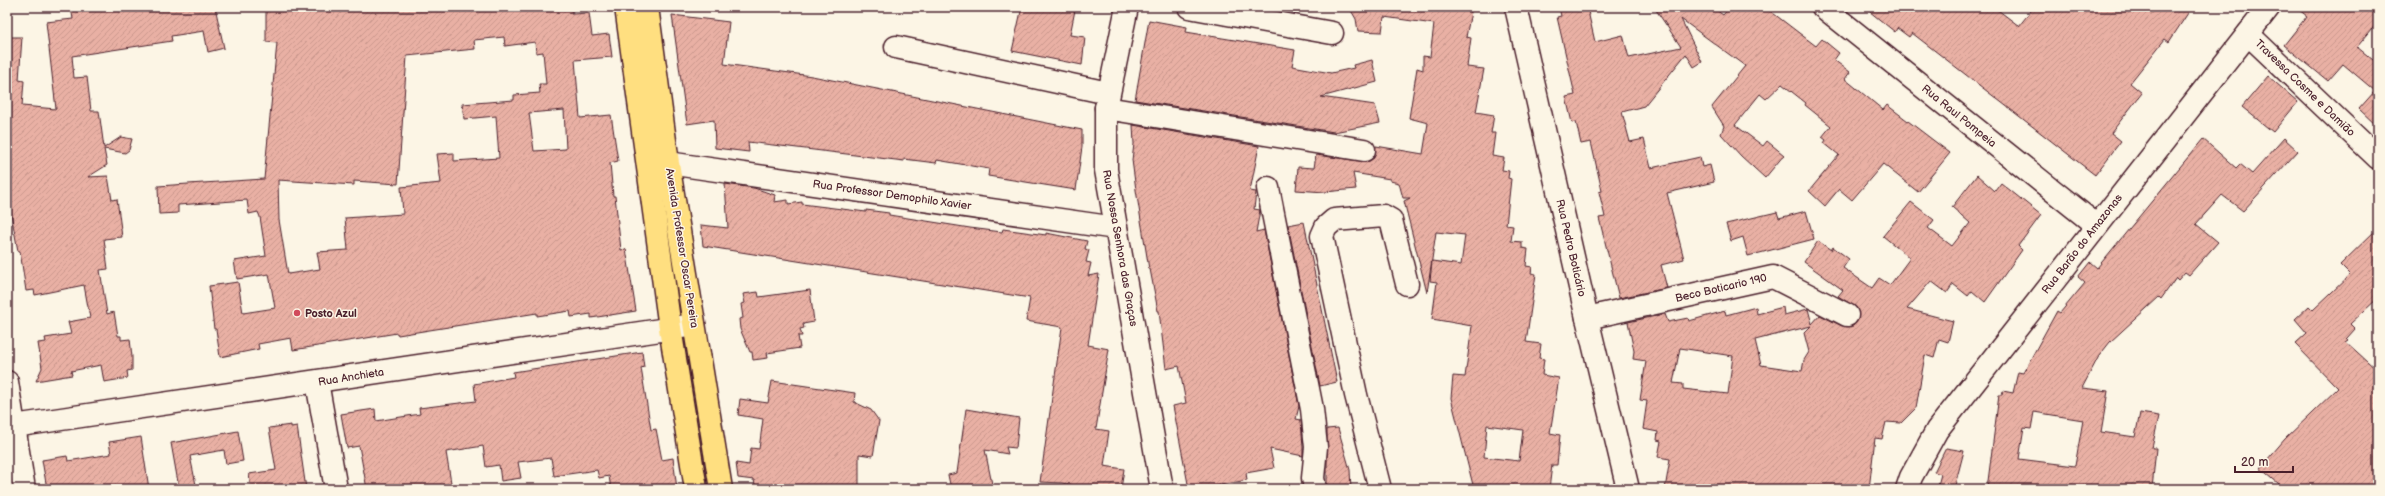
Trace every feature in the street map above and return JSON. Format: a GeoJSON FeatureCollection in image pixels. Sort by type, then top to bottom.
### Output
{"type":"FeatureCollection","features":[{"type":"Feature","properties":{"kind":"main road","name":"Avenida Professor Oscar Pereira"},"geometry":{"type":"LineString","coordinates":[[626,7],[670,328],[696,489]]}},
{"type":"Feature","properties":{"kind":"main road","name":"Avenida Professor Oscar Pereira"},"geometry":{"type":"LineString","coordinates":[[647,7],[668,163],[721,489]]}},
{"type":"Feature","properties":{"kind":"street"},"geometry":{"type":"LineString","coordinates":[[1189,7],[1332,33]]}},
{"type":"Feature","properties":{"kind":"street","name":"Rua Pedro Boticário"},"geometry":{"type":"LineString","coordinates":[[1516,7],[1586,318],[1628,489]]}},
{"type":"Feature","properties":{"kind":"street","name":"Rua Barão do Amazonas"},"geometry":{"type":"LineString","coordinates":[[1907,489],[1911,477],[1937,430],[2096,225],[2269,7]]}},
{"type":"Feature","properties":{"kind":"street","name":"Rua Nossa Senhora das Graças"},"geometry":{"type":"LineString","coordinates":[[1124,8],[1107,101],[1106,170],[1162,489]]}},
{"type":"Feature","properties":{"kind":"street","name":"Rua Raul Pompeia"},"geometry":{"type":"LineString","coordinates":[[1836,11],[2096,225]]}},
{"type":"Feature","properties":{"kind":"street","name":"Travessa Cosme e Damião"},"geometry":{"type":"LineString","coordinates":[[2248,34],[2378,158]]}},
{"type":"Feature","properties":{"kind":"street"},"geometry":{"type":"LineString","coordinates":[[896,47],[1107,101],[1364,150]]}},
{"type":"Feature","properties":{"kind":"street","name":"Rua Professor Demophilo Xavier"},"geometry":{"type":"LineString","coordinates":[[668,163],[1116,228]]}},
{"type":"Feature","properties":{"kind":"street"},"geometry":{"type":"LineString","coordinates":[[1268,188],[1312,409],[1316,447],[1313,478],[1315,489]]}},
{"type":"Feature","properties":{"kind":"street"},"geometry":{"type":"LineString","coordinates":[[1380,489],[1356,395],[1322,236],[1326,227],[1334,220],[1384,216],[1392,220],[1407,284]]}},
{"type":"Feature","properties":{"kind":"street","name":"Beco Boticario 190"},"geometry":{"type":"LineString","coordinates":[[1586,318],[1773,277],[1847,315]]}},
{"type":"Feature","properties":{"kind":"street","name":"Rua Anchieta"},"geometry":{"type":"LineString","coordinates":[[10,426],[317,382],[694,325]]}},
{"type":"Feature","properties":{"kind":"street"},"geometry":{"type":"LineString","coordinates":[[7,382],[10,426],[24,489]]}},
{"type":"Feature","properties":{"kind":"street"},"geometry":{"type":"LineString","coordinates":[[317,382],[336,489]]}},
{"type":"Feature","properties":{"kind":"building"},"geometry":{"type":"Polygon","coordinates":[[[71,7],[215,7],[224,48],[208,52],[204,31],[171,36],[172,41],[72,56],[74,78],[87,77],[91,111],[99,111],[104,148],[121,137],[132,139],[129,150],[125,153],[104,149],[107,165],[88,177],[108,176],[112,200],[117,199],[122,237],[104,239],[108,269],[100,270],[107,314],[114,312],[118,336],[121,336],[121,340],[130,339],[132,357],[132,370],[127,371],[128,378],[104,382],[101,365],[71,371],[72,375],[36,381],[42,368],[38,343],[46,342],[45,338],[71,334],[68,322],[90,318],[84,285],[35,295],[34,290],[26,291],[20,251],[18,251],[7,192],[7,37],[22,37],[19,80],[24,81],[22,106],[56,109],[46,22],[73,19],[71,7]]]}},
{"type":"Feature","properties":{"kind":"building"},"geometry":{"type":"Polygon","coordinates":[[[266,7],[522,7],[522,11],[572,7],[572,14],[589,13],[592,36],[609,34],[612,57],[575,60],[580,118],[611,115],[618,161],[610,163],[613,196],[615,196],[621,250],[626,249],[636,311],[591,318],[591,314],[571,317],[570,311],[537,316],[537,313],[398,335],[397,333],[293,350],[291,338],[258,344],[259,349],[220,357],[216,329],[214,329],[209,286],[238,282],[243,313],[275,308],[269,274],[237,279],[234,261],[266,256],[260,217],[258,212],[249,214],[247,200],[178,205],[178,213],[159,214],[158,186],[264,179],[277,43],[266,42],[266,7]],[[504,37],[474,40],[475,49],[407,56],[398,184],[354,181],[354,185],[278,180],[279,220],[288,274],[320,269],[317,252],[348,250],[345,218],[403,214],[401,187],[441,183],[437,154],[454,153],[454,161],[499,158],[496,116],[464,119],[462,104],[514,100],[514,95],[540,93],[539,84],[546,84],[543,52],[536,53],[535,42],[505,46],[504,37]],[[564,110],[529,113],[534,151],[566,149],[564,110]]]}},
{"type":"Feature","properties":{"kind":"building"},"geometry":{"type":"Polygon","coordinates":[[[1022,7],[1060,7],[1075,10],[1070,35],[1085,37],[1082,65],[1012,51],[1022,7]]]}},
{"type":"Feature","properties":{"kind":"building"},"geometry":{"type":"Polygon","coordinates":[[[1349,7],[1472,7],[1466,37],[1471,38],[1467,67],[1484,69],[1476,112],[1494,115],[1491,133],[1495,133],[1492,156],[1504,158],[1502,170],[1509,171],[1508,178],[1511,179],[1506,225],[1513,226],[1511,241],[1522,242],[1522,248],[1528,249],[1526,266],[1532,267],[1531,273],[1536,274],[1526,342],[1541,344],[1539,358],[1544,359],[1542,375],[1559,378],[1550,433],[1560,435],[1557,465],[1552,465],[1549,489],[1478,489],[1479,486],[1473,485],[1451,398],[1453,376],[1465,377],[1472,326],[1432,319],[1437,282],[1430,281],[1432,261],[1461,265],[1465,235],[1436,232],[1427,293],[1404,201],[1410,198],[1403,198],[1399,183],[1390,181],[1390,179],[1353,173],[1356,189],[1325,192],[1296,190],[1298,167],[1314,168],[1316,155],[1368,162],[1374,158],[1376,146],[1423,154],[1428,123],[1409,118],[1417,68],[1423,70],[1423,56],[1430,57],[1434,24],[1384,17],[1382,32],[1358,31],[1356,19],[1349,7]],[[1487,425],[1484,457],[1519,461],[1523,430],[1487,425]]]}},
{"type":"Feature","properties":{"kind":"building"},"geometry":{"type":"Polygon","coordinates":[[[1559,7],[1587,7],[1595,42],[1623,35],[1629,58],[1681,47],[1654,7],[1712,7],[1723,15],[1730,7],[1765,7],[1816,46],[1822,39],[1839,53],[1834,60],[1850,72],[1845,79],[1883,110],[1887,105],[1950,153],[1918,192],[1883,164],[1852,200],[1839,189],[1825,206],[1809,191],[1839,155],[1824,143],[1826,140],[1822,137],[1831,126],[1782,84],[1766,99],[1760,94],[1735,125],[1763,146],[1767,141],[1784,155],[1765,178],[1741,156],[1721,134],[1724,126],[1712,107],[1745,66],[1681,19],[1702,62],[1694,67],[1686,54],[1644,106],[1622,112],[1630,142],[1644,139],[1651,168],[1700,157],[1702,167],[1710,165],[1714,182],[1667,193],[1684,259],[1661,265],[1667,288],[1619,298],[1599,218],[1605,217],[1599,192],[1602,191],[1591,142],[1581,144],[1576,122],[1572,123],[1566,97],[1575,95],[1557,17],[1561,16],[1559,7]]]}},
{"type":"Feature","properties":{"kind":"building"},"geometry":{"type":"Polygon","coordinates":[[[1864,7],[1994,7],[2019,26],[2034,7],[2192,7],[2169,42],[2165,39],[2130,83],[2142,93],[2111,133],[2121,141],[2095,175],[1912,33],[1909,37],[1897,28],[1895,32],[1864,7]]]}},
{"type":"Feature","properties":{"kind":"building"},"geometry":{"type":"Polygon","coordinates":[[[2295,7],[2378,7],[2378,22],[2357,47],[2378,64],[2378,127],[2359,109],[2375,91],[2343,64],[2328,81],[2284,45],[2307,16],[2295,7]]]}},
{"type":"Feature","properties":{"kind":"building"},"geometry":{"type":"Polygon","coordinates":[[[672,15],[729,22],[724,64],[812,76],[1082,130],[1082,147],[1076,190],[988,176],[989,169],[937,160],[936,163],[904,159],[904,161],[748,142],[749,152],[715,148],[714,120],[687,124],[672,15]]]}},
{"type":"Feature","properties":{"kind":"building"},"geometry":{"type":"Polygon","coordinates":[[[1149,20],[1187,27],[1186,32],[1295,50],[1292,66],[1331,73],[1354,68],[1353,65],[1372,60],[1377,82],[1321,97],[1375,105],[1380,123],[1334,132],[1135,100],[1149,20]]]}},
{"type":"Feature","properties":{"kind":"building"},"geometry":{"type":"Polygon","coordinates":[[[2268,76],[2298,102],[2273,132],[2242,107],[2268,76]]]}},
{"type":"Feature","properties":{"kind":"building"},"geometry":{"type":"Polygon","coordinates":[[[1133,125],[1259,146],[1250,191],[1256,192],[1254,209],[1260,210],[1256,232],[1264,230],[1299,406],[1296,419],[1301,420],[1303,456],[1270,449],[1274,468],[1246,473],[1247,480],[1210,487],[1210,489],[1189,489],[1173,406],[1186,403],[1179,366],[1166,369],[1159,311],[1149,269],[1136,190],[1132,160],[1134,144],[1133,125]]]}},
{"type":"Feature","properties":{"kind":"building"},"geometry":{"type":"Polygon","coordinates":[[[2284,138],[2298,151],[2243,211],[2222,195],[2196,224],[2218,242],[2189,275],[2185,272],[2178,280],[2176,278],[2161,299],[2159,297],[2110,342],[2099,356],[2082,388],[2108,391],[2101,432],[2135,437],[2140,413],[2159,416],[2152,448],[2156,448],[2152,489],[1987,489],[1999,395],[2002,395],[2003,391],[2013,393],[2018,372],[2023,373],[2057,311],[2060,313],[2085,283],[2078,277],[2090,262],[2097,268],[2203,139],[2236,168],[2240,164],[2252,174],[2284,138]],[[2034,412],[2031,429],[2024,428],[2019,459],[2075,466],[2083,420],[2034,412]]]}},
{"type":"Feature","properties":{"kind":"building"},"geometry":{"type":"Polygon","coordinates":[[[1977,175],[1995,191],[2001,183],[2041,215],[2018,246],[2022,250],[1985,302],[1972,291],[1968,296],[1953,284],[1947,293],[1931,281],[1907,309],[1953,321],[1948,342],[1939,339],[1934,358],[1925,355],[1916,408],[1901,423],[1886,422],[1882,439],[1875,438],[1869,489],[1665,489],[1670,459],[1658,457],[1661,441],[1657,440],[1658,432],[1643,429],[1647,401],[1640,400],[1646,361],[1633,359],[1634,351],[1628,322],[1665,314],[1668,322],[1688,318],[1689,321],[1725,311],[1726,315],[1756,307],[1757,314],[1783,307],[1784,315],[1808,309],[1812,324],[1820,315],[1842,326],[1853,326],[1858,320],[1857,308],[1838,296],[1843,290],[1804,262],[1818,241],[1831,250],[1833,247],[1849,259],[1843,268],[1872,288],[1879,278],[1890,285],[1910,258],[1883,236],[1911,202],[1934,220],[1928,228],[1952,246],[1970,223],[1952,207],[1977,175]],[[1811,326],[1755,340],[1761,365],[1802,371],[1804,360],[1809,352],[1804,333],[1811,326]],[[1680,348],[1673,383],[1683,384],[1683,389],[1728,394],[1733,356],[1680,348]]]}},
{"type":"Feature","properties":{"kind":"building"},"geometry":{"type":"Polygon","coordinates":[[[725,184],[754,188],[775,195],[774,202],[788,200],[788,204],[802,202],[802,204],[866,212],[866,210],[889,213],[889,215],[970,228],[1002,232],[1003,229],[1046,235],[1046,233],[1087,241],[1085,249],[1089,250],[1086,262],[1091,263],[1088,276],[1099,274],[1088,345],[1109,349],[1096,429],[1109,431],[1104,466],[1124,469],[1121,489],[1090,489],[1062,483],[1040,482],[1062,327],[1026,321],[1030,298],[703,246],[701,225],[728,228],[725,184]]]}},
{"type":"Feature","properties":{"kind":"building"},"geometry":{"type":"Polygon","coordinates":[[[1806,211],[1814,239],[1748,256],[1743,237],[1731,241],[1726,224],[1777,212],[1779,218],[1806,211]]]}},
{"type":"Feature","properties":{"kind":"building"},"geometry":{"type":"Polygon","coordinates":[[[1304,222],[1337,382],[1320,386],[1288,225],[1304,222]]]}},
{"type":"Feature","properties":{"kind":"building"},"geometry":{"type":"Polygon","coordinates":[[[2378,228],[2378,298],[2350,324],[2355,329],[2347,338],[2349,340],[2346,342],[2378,371],[2378,489],[2285,489],[2260,468],[2285,439],[2338,388],[2295,344],[2307,333],[2295,319],[2309,306],[2313,310],[2350,275],[2340,265],[2378,228]]]}},
{"type":"Feature","properties":{"kind":"building"},"geometry":{"type":"Polygon","coordinates":[[[810,290],[814,322],[803,324],[804,328],[800,329],[802,336],[798,336],[800,348],[767,353],[768,358],[753,360],[752,352],[750,352],[740,329],[739,319],[743,318],[741,304],[745,303],[743,294],[758,292],[759,297],[810,290]]]}},
{"type":"Feature","properties":{"kind":"building"},"geometry":{"type":"Polygon","coordinates":[[[642,352],[644,367],[641,368],[651,430],[656,429],[662,460],[673,458],[677,489],[611,489],[609,476],[599,478],[597,470],[554,476],[551,458],[518,462],[521,478],[501,481],[499,465],[486,467],[483,446],[446,452],[452,489],[367,489],[359,446],[347,448],[341,414],[375,409],[376,421],[420,414],[419,408],[476,401],[474,384],[514,377],[513,372],[642,352]]]}},
{"type":"Feature","properties":{"kind":"building"},"geometry":{"type":"Polygon","coordinates":[[[772,381],[855,393],[854,402],[871,410],[879,421],[873,456],[859,454],[859,489],[756,489],[754,480],[738,478],[736,463],[749,465],[751,448],[759,449],[763,419],[738,415],[740,399],[768,403],[772,381]]]}},
{"type":"Feature","properties":{"kind":"building"},"geometry":{"type":"Polygon","coordinates":[[[966,409],[1019,418],[1016,448],[1006,447],[1008,454],[985,450],[993,489],[951,489],[948,475],[957,473],[966,409]]]}},
{"type":"Feature","properties":{"kind":"building"},"geometry":{"type":"Polygon","coordinates":[[[291,425],[291,427],[297,426],[306,489],[251,489],[249,474],[276,470],[269,428],[291,425]]]}},
{"type":"Feature","properties":{"kind":"building"},"geometry":{"type":"Polygon","coordinates":[[[1338,428],[1350,470],[1351,489],[1327,489],[1327,429],[1338,428]]]}},
{"type":"Feature","properties":{"kind":"building"},"geometry":{"type":"Polygon","coordinates":[[[238,431],[243,461],[226,464],[224,450],[190,456],[196,485],[179,488],[171,443],[238,431]]]}},
{"type":"Feature","properties":{"kind":"building"},"geometry":{"type":"Polygon","coordinates":[[[141,437],[149,489],[47,489],[42,460],[67,456],[68,461],[111,454],[109,442],[141,437]]]}},
{"type":"Feature","properties":{"kind":"building"},"geometry":{"type":"Polygon","coordinates":[[[1946,448],[1964,451],[1954,489],[1937,489],[1941,474],[1934,472],[1946,448]]]}},
{"type":"Feature","properties":{"kind":"place","name":"Posto Azul"},"geometry":{"type":"Point","coordinates":[297,313]}}]}
